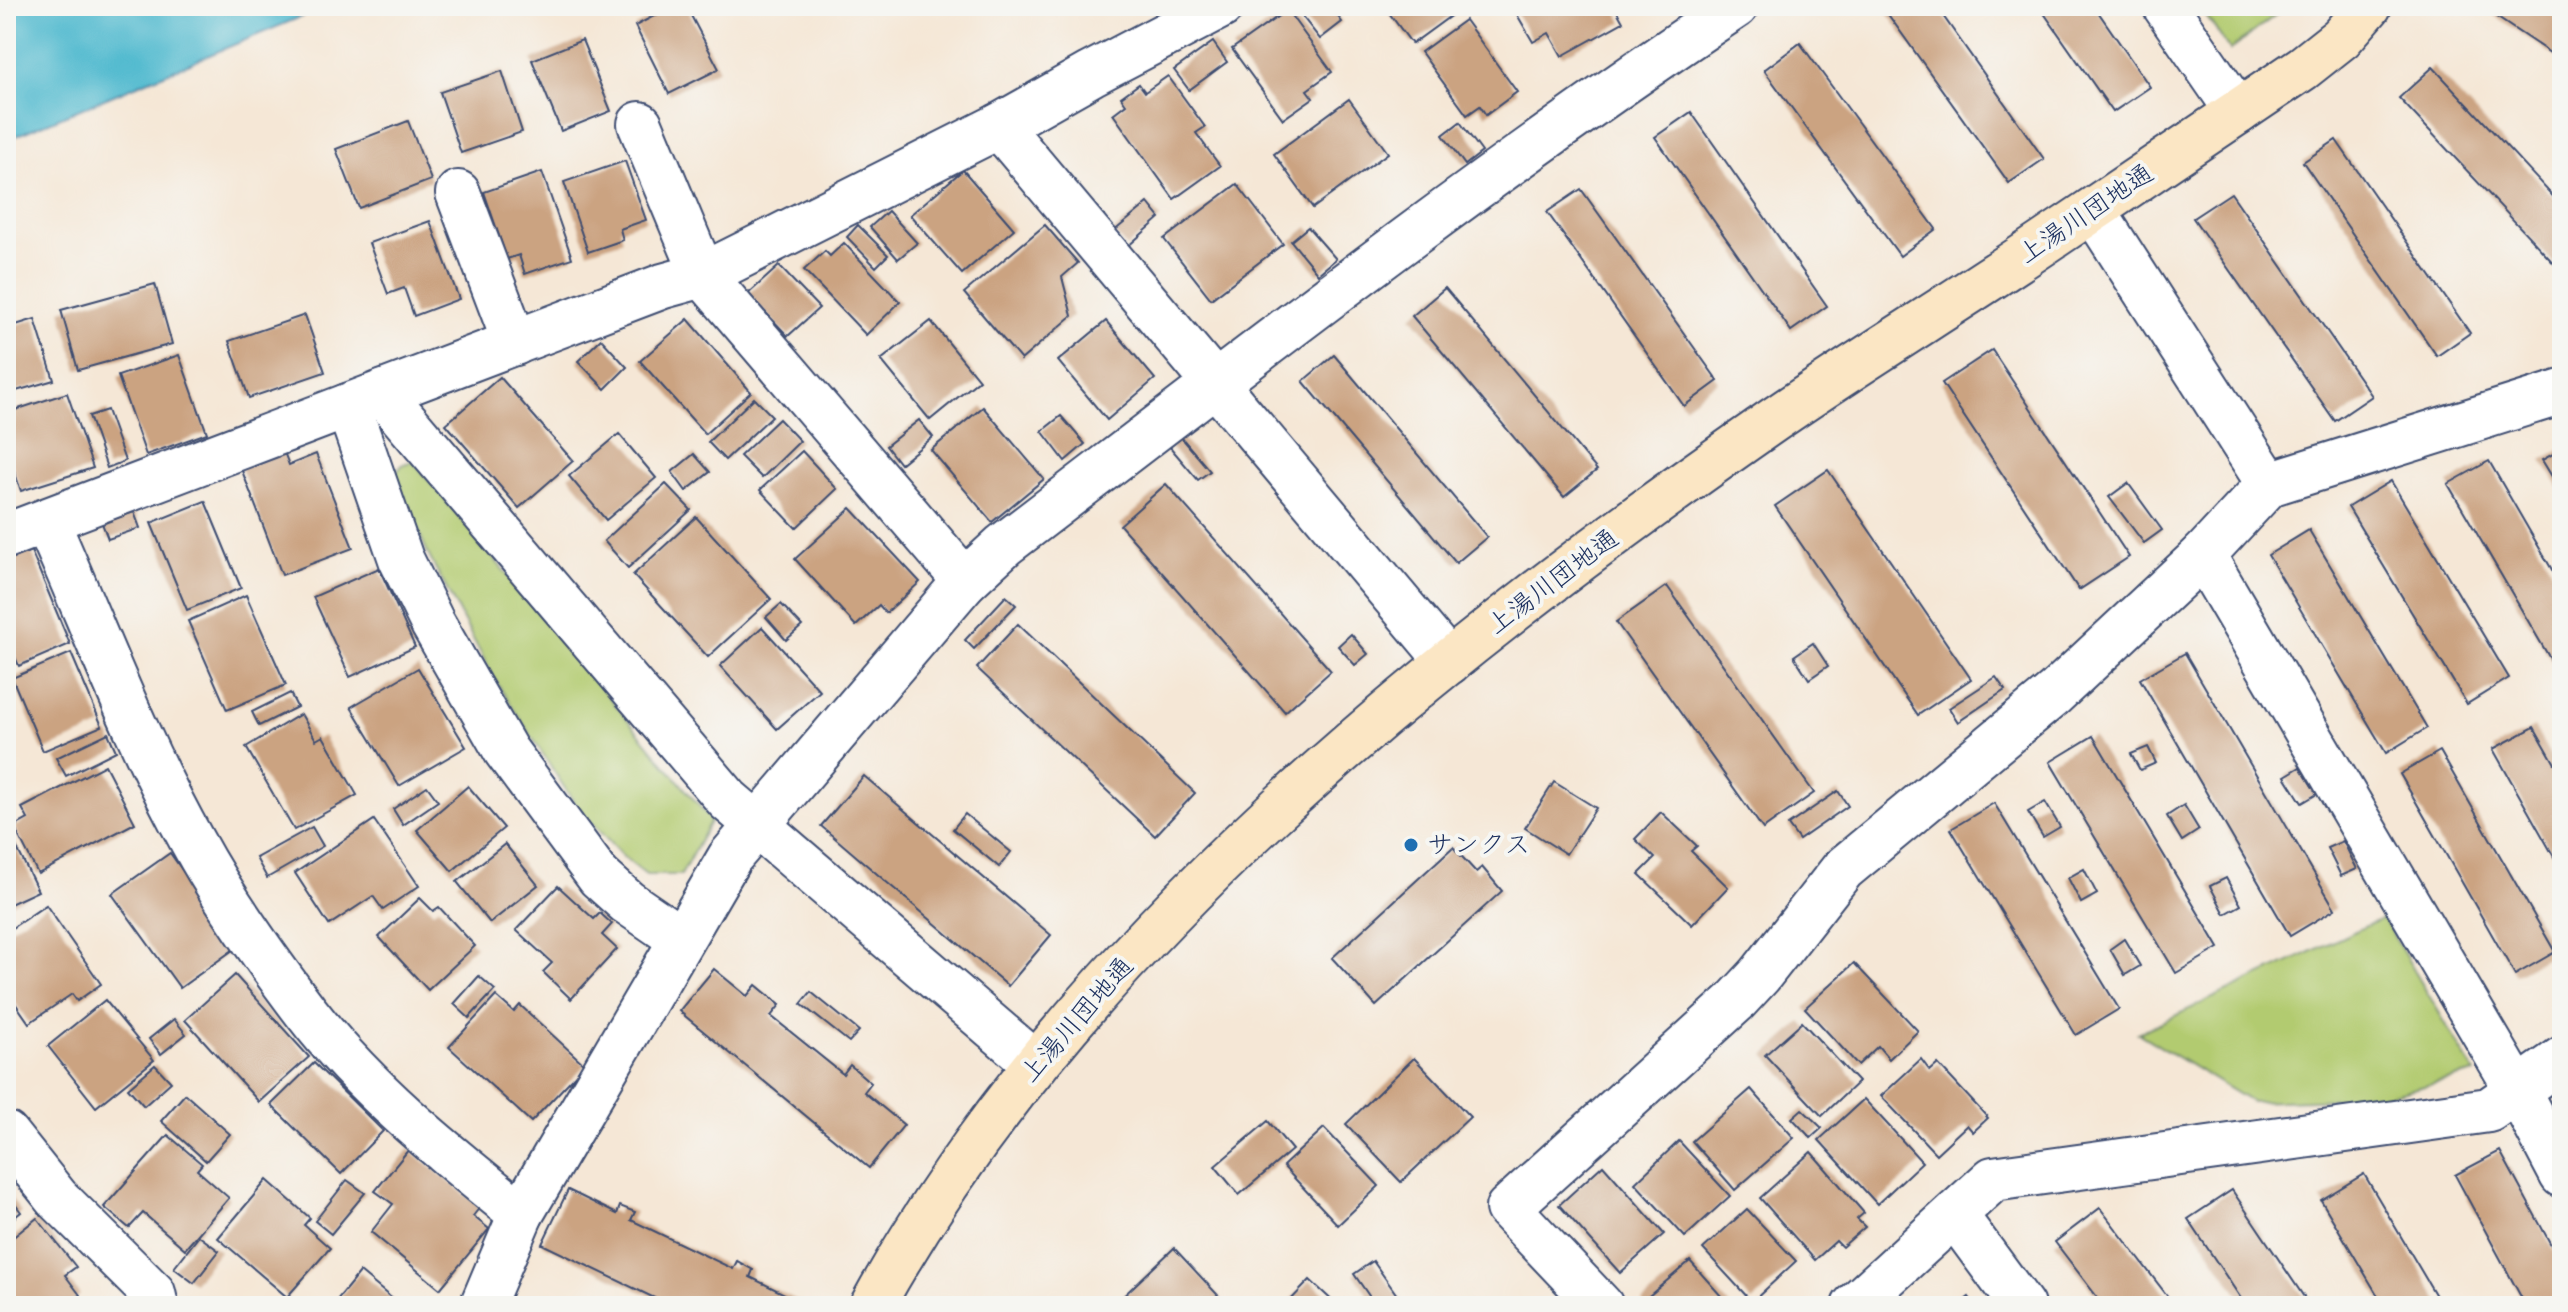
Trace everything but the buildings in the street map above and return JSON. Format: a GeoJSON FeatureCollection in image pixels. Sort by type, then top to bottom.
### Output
{"type":"FeatureCollection","features":[{"type":"Feature","properties":{"kind":"street"},"geometry":{"type":"LineString","coordinates":[[6,536],[663,286],[703,275],[999,126],[1221,6]]}},
{"type":"Feature","properties":{"kind":"street"},"geometry":{"type":"LineString","coordinates":[[482,1306],[521,1214],[730,857],[965,581],[1004,545],[1415,232],[1554,131],[1736,6]]}},
{"type":"Feature","properties":{"kind":"street"},"geometry":{"type":"LineString","coordinates":[[2165,6],[2238,112]]}},
{"type":"Feature","properties":{"kind":"street","name":"上湯川団地通"},"geometry":{"type":"LineString","coordinates":[[872,1306],[897,1260],[940,1194],[1036,1064],[1117,972],[1252,834],[1449,662],[1605,541],[1778,418],[2093,210],[2332,46],[2369,6]]}},
{"type":"Feature","properties":{"kind":"street"},"geometry":{"type":"LineString","coordinates":[[640,124],[703,275],[965,581]]}},
{"type":"Feature","properties":{"kind":"street"},"geometry":{"type":"LineString","coordinates":[[999,126],[1449,662]]}},
{"type":"Feature","properties":{"kind":"street"},"geometry":{"type":"LineString","coordinates":[[458,193],[515,343]]}},
{"type":"Feature","properties":{"kind":"street"},"geometry":{"type":"LineString","coordinates":[[2093,210],[2269,484]]}},
{"type":"Feature","properties":{"kind":"street"},"geometry":{"type":"LineString","coordinates":[[1601,1306],[1508,1208],[1735,1002],[1843,869],[2054,694],[2203,555],[2269,484],[2562,392]]}},
{"type":"Feature","properties":{"kind":"street"},"geometry":{"type":"LineString","coordinates":[[365,400],[756,826],[1036,1064]]}},
{"type":"Feature","properties":{"kind":"street"},"geometry":{"type":"LineString","coordinates":[[365,400],[401,559],[433,624],[499,741],[599,877],[627,902],[681,939]]}},
{"type":"Feature","properties":{"kind":"street"},"geometry":{"type":"LineString","coordinates":[[47,522],[150,756],[192,842],[243,923],[307,1014],[361,1074],[421,1134],[521,1214]]}},
{"type":"Feature","properties":{"kind":"street"},"geometry":{"type":"LineString","coordinates":[[2203,555],[2518,1091],[2562,1175]]}},
{"type":"Feature","properties":{"kind":"street"},"geometry":{"type":"LineString","coordinates":[[1854,1306],[1993,1179],[2489,1110],[2562,1059]]}},
{"type":"Feature","properties":{"kind":"street"},"geometry":{"type":"LineString","coordinates":[[6,1134],[57,1198],[153,1293],[156,1306]]}},
{"type":"Feature","properties":{"kind":"street"},"geometry":{"type":"LineString","coordinates":[[1955,1215],[2022,1306]]}},
{"type":"Feature","properties":{"kind":"green space"},"geometry":{"type":"Polygon","coordinates":[[[2199,6],[2287,6],[2230,50],[2199,6]]]}},
{"type":"Feature","properties":{"kind":"green space"},"geometry":{"type":"Polygon","coordinates":[[[413,461],[711,820],[681,875],[646,875],[622,856],[577,807],[495,680],[430,558],[394,475],[403,464],[413,461]]]}},
{"type":"Feature","properties":{"kind":"green space"},"geometry":{"type":"Polygon","coordinates":[[[2383,918],[2475,1073],[2378,1098],[2251,1102],[2138,1033],[2383,918]]]}},
{"type":"Feature","properties":{"kind":"water"},"geometry":{"type":"Polygon","coordinates":[[[6,6],[327,6],[6,140],[6,6]]]}},
{"type":"Feature","properties":{"kind":"place","name":"サンクス"},"geometry":{"type":"Point","coordinates":[1411,845]}}]}
